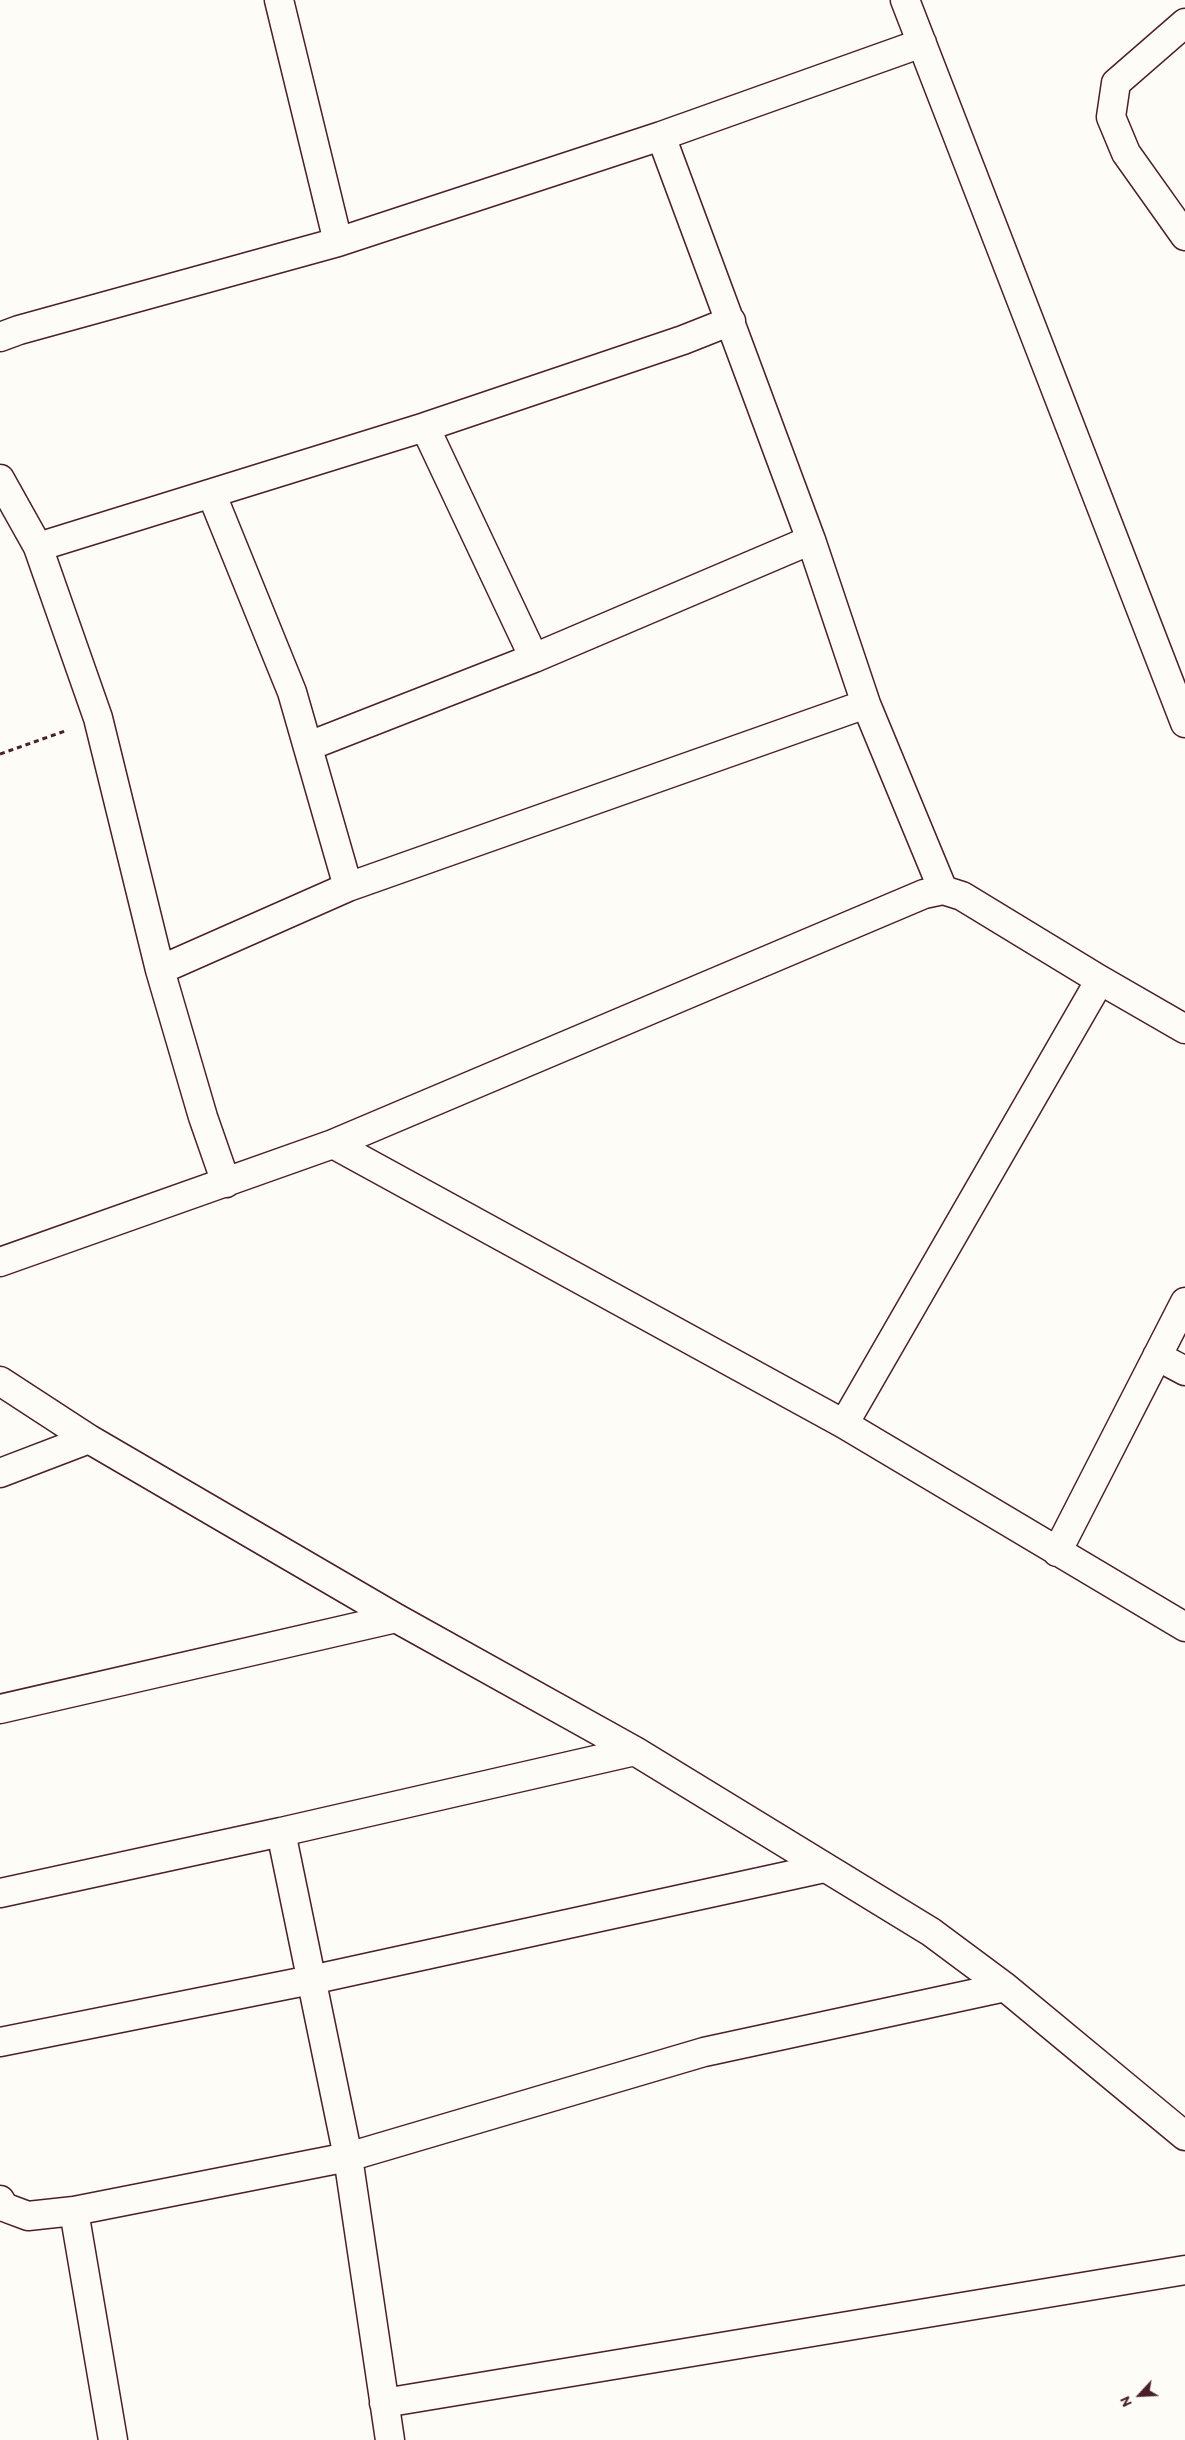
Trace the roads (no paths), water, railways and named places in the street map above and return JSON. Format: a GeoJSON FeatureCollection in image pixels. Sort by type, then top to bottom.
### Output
{"type":"FeatureCollection","features":[{"type":"Feature","properties":{"kind":"street"},"geometry":{"type":"LineString","coordinates":[[279,0],[338,242]]}},
{"type":"Feature","properties":{"kind":"street"},"geometry":{"type":"LineString","coordinates":[[906,0],[1176,672],[1185,723]]}},
{"type":"Feature","properties":{"kind":"street"},"geometry":{"type":"LineString","coordinates":[[1185,23],[1116,83],[1111,117],[1126,153],[1185,236]]}},
{"type":"Feature","properties":{"kind":"street"},"geometry":{"type":"LineString","coordinates":[[0,337],[19,330],[338,242],[661,136],[922,42]]}},
{"type":"Feature","properties":{"kind":"street"},"geometry":{"type":"LineString","coordinates":[[661,136],[731,321],[810,540],[866,704],[943,890]]}},
{"type":"Feature","properties":{"kind":"street"},"geometry":{"type":"LineString","coordinates":[[38,547],[212,495],[425,427],[683,340],[731,321]]}},
{"type":"Feature","properties":{"kind":"street"},"geometry":{"type":"LineString","coordinates":[[425,427],[534,658]]}},
{"type":"Feature","properties":{"kind":"street"},"geometry":{"type":"LineString","coordinates":[[0,479],[38,547],[98,718],[160,970],[203,1117],[226,1183]]}},
{"type":"Feature","properties":{"kind":"street"},"geometry":{"type":"LineString","coordinates":[[212,495],[292,692],[348,887]]}},
{"type":"Feature","properties":{"kind":"street"},"geometry":{"type":"LineString","coordinates":[[309,746],[534,658],[810,540]]}},
{"type":"Feature","properties":{"kind":"street"},"geometry":{"type":"LineString","coordinates":[[160,970],[348,887],[866,704]]}},
{"type":"Feature","properties":{"kind":"street"},"geometry":{"type":"LineString","coordinates":[[0,1262],[333,1144],[924,894],[943,890],[962,896],[1185,1029]]}},
{"type":"Feature","properties":{"kind":"street"},"geometry":{"type":"LineString","coordinates":[[844,1424],[1100,980]]}},
{"type":"Feature","properties":{"kind":"street"},"geometry":{"type":"LineString","coordinates":[[333,1144],[844,1424],[1185,1627]]}},
{"type":"Feature","properties":{"kind":"street"},"geometry":{"type":"LineString","coordinates":[[1057,1552],[1185,1302]]}},
{"type":"Feature","properties":{"kind":"street"},"geometry":{"type":"LineString","coordinates":[[1158,1356],[1185,1371]]}},
{"type":"Feature","properties":{"kind":"street"},"geometry":{"type":"LineString","coordinates":[[0,1381],[89,1439],[396,1618],[635,1751],[931,1932],[1005,1987],[1185,2136]]}},
{"type":"Feature","properties":{"kind":"street"},"geometry":{"type":"LineString","coordinates":[[0,1473],[89,1439]]}},
{"type":"Feature","properties":{"kind":"street"},"geometry":{"type":"LineString","coordinates":[[0,1709],[396,1618]]}},
{"type":"Feature","properties":{"kind":"street"},"geometry":{"type":"LineString","coordinates":[[0,1893],[281,1832],[635,1751]]}},
{"type":"Feature","properties":{"kind":"street"},"geometry":{"type":"LineString","coordinates":[[281,1832],[348,2157],[390,2440]]}},
{"type":"Feature","properties":{"kind":"street"},"geometry":{"type":"LineString","coordinates":[[0,2042],[311,1980],[824,1868]]}},
{"type":"Feature","properties":{"kind":"street"},"geometry":{"type":"LineString","coordinates":[[0,2200],[4,2207],[28,2216],[74,2211],[348,2157],[704,2052],[1005,1987]]}},
{"type":"Feature","properties":{"kind":"street"},"geometry":{"type":"LineString","coordinates":[[74,2211],[113,2440]]}},
{"type":"Feature","properties":{"kind":"street"},"geometry":{"type":"LineString","coordinates":[[384,2403],[1185,2270]]}}]}
